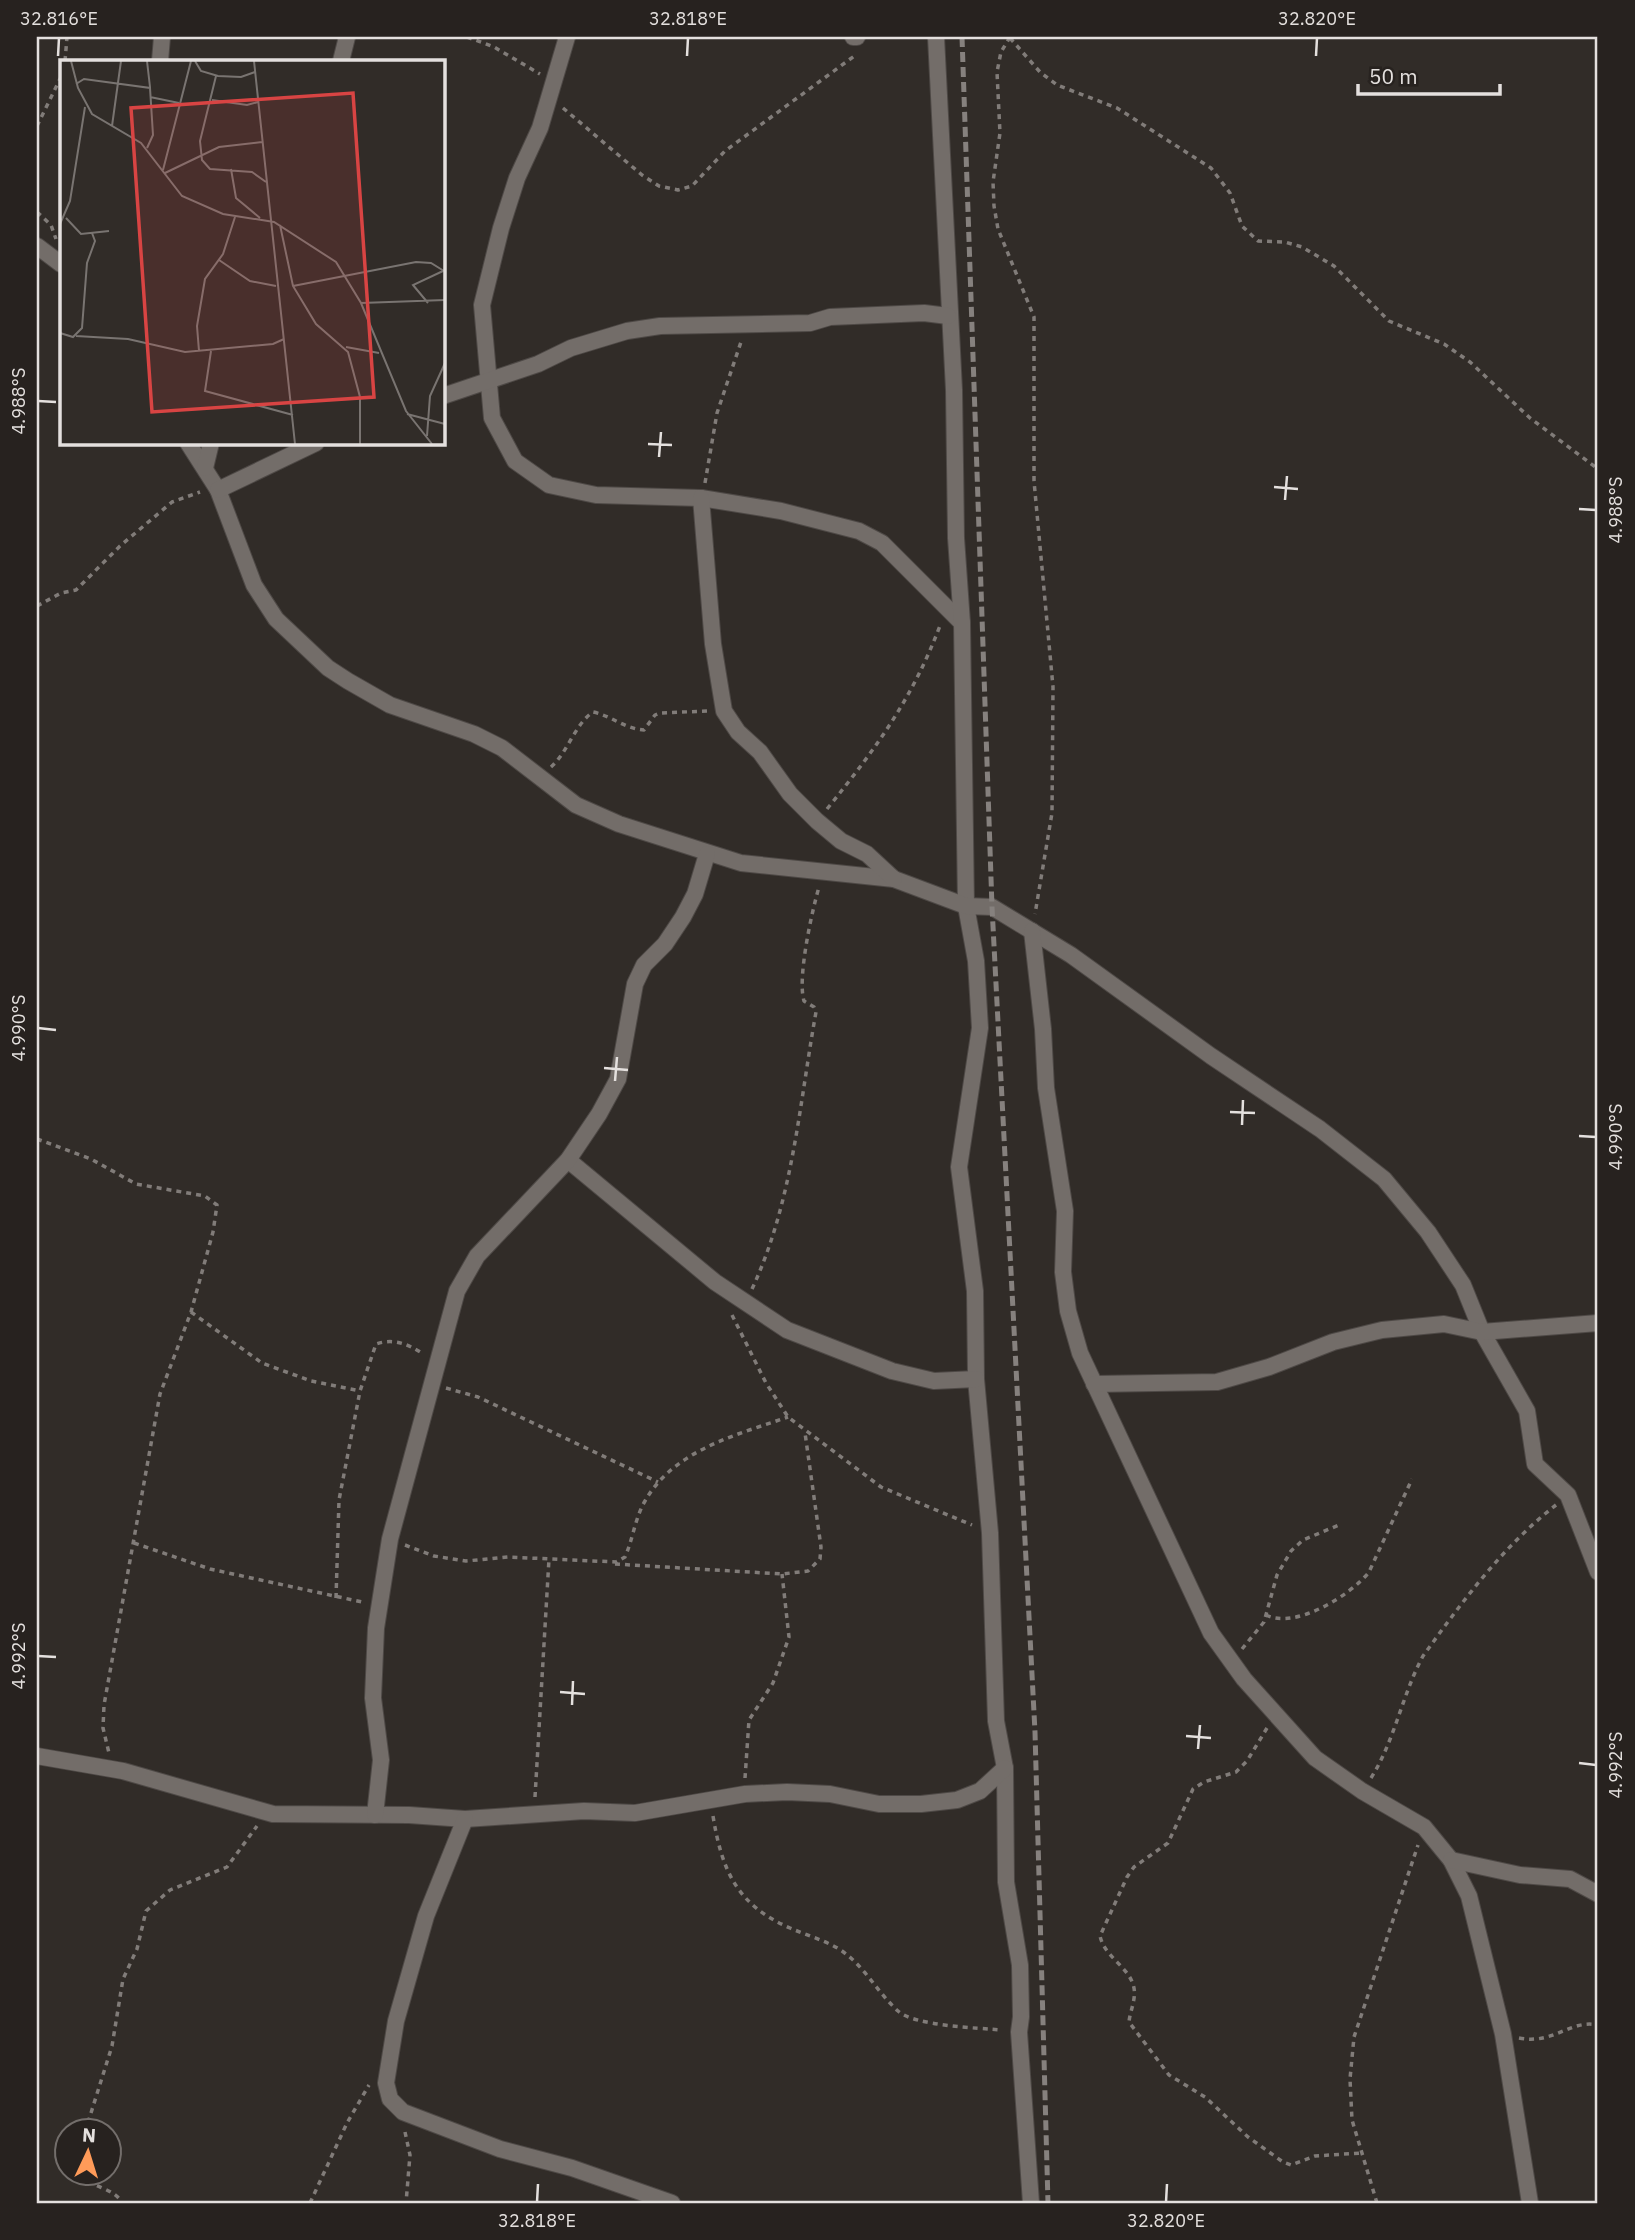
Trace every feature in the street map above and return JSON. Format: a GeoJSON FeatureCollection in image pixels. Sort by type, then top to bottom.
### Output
{"type":"FeatureCollection","features":[{"type":"Feature","properties":{"kind":"street"},"geometry":{"type":"LineString","coordinates":[[160,60],[162,37]]}},
{"type":"Feature","properties":{"kind":"street"},"geometry":{"type":"LineString","coordinates":[[341,60],[347,37]]}},
{"type":"Feature","properties":{"kind":"street"},"geometry":{"type":"LineString","coordinates":[[567,37],[540,128],[517,178],[487,278],[482,305],[492,418],[515,461],[549,485],[596,495],[701,498],[792,513],[859,531],[882,543],[962,623]]}},
{"type":"Feature","properties":{"kind":"street"},"geometry":{"type":"LineString","coordinates":[[936,37],[945,186],[948,316],[954,390],[956,538],[962,623],[966,906],[976,961],[980,1028],[958,1167],[975,1291],[976,1379],[990,1533],[996,1721],[1005,1769],[1006,1882],[1020,1965],[1021,2017],[1018,2032],[1031,2203]]}},
{"type":"Feature","properties":{"kind":"street"},"geometry":{"type":"LineString","coordinates":[[37,246],[60,263]]}},
{"type":"Feature","properties":{"kind":"street"},"geometry":{"type":"LineString","coordinates":[[444,396],[538,364],[571,348],[626,331],[660,326],[746,327],[810,323],[830,317],[924,313],[948,316]]}},
{"type":"Feature","properties":{"kind":"street"},"geometry":{"type":"LineString","coordinates":[[189,444],[218,490],[254,585],[276,619],[328,668],[390,705],[474,734],[502,748],[576,805],[707,854],[787,870],[823,870],[894,879],[966,906],[992,907],[1071,955],[1211,1056],[1320,1129],[1384,1179],[1428,1231],[1463,1285],[1482,1332],[1527,1411],[1535,1464],[1568,1495],[1594,1547],[1598,1572]]}},
{"type":"Feature","properties":{"kind":"street"},"geometry":{"type":"LineString","coordinates":[[205,468],[211,444]]}},
{"type":"Feature","properties":{"kind":"street"},"geometry":{"type":"LineString","coordinates":[[218,490],[314,444]]}},
{"type":"Feature","properties":{"kind":"street"},"geometry":{"type":"LineString","coordinates":[[701,498],[713,645],[724,711],[738,733],[760,752],[790,793],[817,821],[841,841],[867,854],[894,879]]}},
{"type":"Feature","properties":{"kind":"street"},"geometry":{"type":"LineString","coordinates":[[375,1815],[381,1760],[374,1710],[373,1670],[390,1539],[457,1291],[477,1256],[568,1160],[618,1079],[635,984],[644,965],[665,944],[683,917],[695,894],[707,854]]}},
{"type":"Feature","properties":{"kind":"street"},"geometry":{"type":"LineString","coordinates":[[1032,931],[1043,1029],[1046,1088],[1065,1210],[1063,1272],[1071,1321],[1094,1384],[1211,1633],[1230,1660],[1315,1758],[1362,1791],[1424,1827],[1451,1860],[1469,1896],[1503,2034],[1530,2203]]}},
{"type":"Feature","properties":{"kind":"street"},"geometry":{"type":"LineString","coordinates":[[568,1160],[715,1282],[787,1330],[892,1371],[934,1381],[964,1382],[976,1379]]}},
{"type":"Feature","properties":{"kind":"street"},"geometry":{"type":"LineString","coordinates":[[1094,1384],[1217,1382],[1269,1367],[1333,1342],[1382,1330],[1444,1324],[1482,1332],[1598,1323]]}},
{"type":"Feature","properties":{"kind":"street"},"geometry":{"type":"LineString","coordinates":[[37,1756],[123,1771],[273,1814],[465,1819],[535,1813],[635,1814],[745,1794],[830,1794],[879,1804],[921,1804],[957,1800],[980,1791],[1005,1769]]}},
{"type":"Feature","properties":{"kind":"street"},"geometry":{"type":"LineString","coordinates":[[465,1819],[426,1916],[396,2021],[386,2083],[390,2099],[403,2112],[500,2149],[572,2168],[672,2203]]}},
{"type":"Feature","properties":{"kind":"street"},"geometry":{"type":"LineString","coordinates":[[1451,1860],[1520,1875],[1570,1879],[1598,1894]]}},
{"type":"Feature","properties":{"kind":"path"},"geometry":{"type":"LineString","coordinates":[[65,60],[67,37]]}},
{"type":"Feature","properties":{"kind":"path"},"geometry":{"type":"LineString","coordinates":[[467,37],[494,47],[538,74],[555,78]]}},
{"type":"Feature","properties":{"kind":"path"},"geometry":{"type":"LineString","coordinates":[[1032,931],[1045,867],[1052,813],[1054,687],[1034,481],[1034,317],[998,229],[994,206],[993,182],[1000,133],[997,72],[1001,52],[1010,37],[1040,72],[1057,85],[1117,108],[1211,168],[1230,193],[1242,226],[1258,241],[1285,242],[1302,247],[1334,266],[1389,321],[1444,344],[1470,362],[1530,418],[1598,469]]}},
{"type":"Feature","properties":{"kind":"path"},"geometry":{"type":"LineString","coordinates":[[550,97],[642,175],[659,186],[678,190],[692,186],[725,151],[856,42]]}},
{"type":"Feature","properties":{"kind":"path"},"geometry":{"type":"LineString","coordinates":[[37,126],[60,79]]}},
{"type":"Feature","properties":{"kind":"path"},"geometry":{"type":"LineString","coordinates":[[701,498],[717,413],[746,327]]}},
{"type":"Feature","properties":{"kind":"path"},"geometry":{"type":"LineString","coordinates":[[37,606],[83,584],[120,546],[172,502],[192,492],[218,490]]}},
{"type":"Feature","properties":{"kind":"path"},"geometry":{"type":"LineString","coordinates":[[817,821],[892,726],[920,677],[946,608]]}},
{"type":"Feature","properties":{"kind":"path"},"geometry":{"type":"LineString","coordinates":[[540,776],[564,754],[585,718],[593,712],[605,714],[634,730],[644,730],[654,715],[660,713],[724,711]]}},
{"type":"Feature","properties":{"kind":"path"},"geometry":{"type":"LineString","coordinates":[[746,1303],[770,1248],[800,1124],[816,1012],[814,1007],[802,998],[813,906],[823,870]]}},
{"type":"Feature","properties":{"kind":"path"},"geometry":{"type":"LineString","coordinates":[[37,1139],[91,1159],[136,1184],[205,1196],[217,1205],[214,1232],[191,1312],[160,1394],[104,1705],[106,1747],[123,1771]]}},
{"type":"Feature","properties":{"kind":"path"},"geometry":{"type":"LineString","coordinates":[[715,1282],[766,1384],[788,1417],[881,1487],[990,1533]]}},
{"type":"Feature","properties":{"kind":"path"},"geometry":{"type":"LineString","coordinates":[[191,1312],[262,1363],[311,1381],[360,1391]]}},
{"type":"Feature","properties":{"kind":"path"},"geometry":{"type":"LineString","coordinates":[[336,1598],[339,1500],[360,1391],[376,1344],[395,1341],[436,1361]]}},
{"type":"Feature","properties":{"kind":"path"},"geometry":{"type":"LineString","coordinates":[[430,1384],[478,1397],[658,1482]]}},
{"type":"Feature","properties":{"kind":"path"},"geometry":{"type":"LineString","coordinates":[[607,1563],[625,1558],[637,1518],[658,1482],[678,1463],[719,1441],[788,1417]]}},
{"type":"Feature","properties":{"kind":"path"},"geometry":{"type":"LineString","coordinates":[[390,1539],[434,1556],[466,1561],[509,1557],[782,1574],[808,1571],[820,1559],[818,1522],[804,1431]]}},
{"type":"Feature","properties":{"kind":"path"},"geometry":{"type":"LineString","coordinates":[[1266,1615],[1277,1621],[1289,1620],[1324,1605],[1361,1582],[1369,1572],[1412,1479]]}},
{"type":"Feature","properties":{"kind":"path"},"geometry":{"type":"LineString","coordinates":[[1362,1791],[1390,1745],[1406,1693],[1423,1656],[1527,1527],[1568,1495]]}},
{"type":"Feature","properties":{"kind":"path"},"geometry":{"type":"LineString","coordinates":[[1230,1660],[1260,1629],[1277,1576],[1291,1551],[1303,1540],[1339,1525]]}},
{"type":"Feature","properties":{"kind":"path"},"geometry":{"type":"LineString","coordinates":[[134,1543],[210,1569],[380,1606]]}},
{"type":"Feature","properties":{"kind":"path"},"geometry":{"type":"LineString","coordinates":[[535,1813],[542,1633],[549,1559]]}},
{"type":"Feature","properties":{"kind":"path"},"geometry":{"type":"LineString","coordinates":[[745,1794],[749,1720],[773,1683],[789,1637],[782,1574]]}},
{"type":"Feature","properties":{"kind":"path"},"geometry":{"type":"LineString","coordinates":[[1275,1714],[1247,1761],[1236,1772],[1204,1782],[1193,1789],[1168,1843],[1134,1867],[1127,1877],[1100,1936],[1109,1955],[1132,1981],[1134,2001],[1129,2022],[1169,2075],[1205,2097],[1248,2137],[1283,2162],[1291,2165],[1315,2156],[1361,2152]]}},
{"type":"Feature","properties":{"kind":"path"},"geometry":{"type":"LineString","coordinates":[[710,1800],[718,1847],[732,1883],[756,1911],[837,1948],[860,1965],[900,2014],[923,2021],[1018,2032]]}},
{"type":"Feature","properties":{"kind":"path"},"geometry":{"type":"LineString","coordinates":[[89,2118],[112,2046],[123,1979],[137,1949],[146,1911],[170,1889],[227,1867],[260,1822],[273,1814]]}},
{"type":"Feature","properties":{"kind":"path"},"geometry":{"type":"LineString","coordinates":[[1377,2203],[1353,2120],[1350,2079],[1354,2037],[1424,1827]]}},
{"type":"Feature","properties":{"kind":"path"},"geometry":{"type":"LineString","coordinates":[[1503,2034],[1552,2038],[1586,2023],[1598,2025]]}},
{"type":"Feature","properties":{"kind":"path"},"geometry":{"type":"LineString","coordinates":[[310,2203],[347,2123],[372,2081]]}},
{"type":"Feature","properties":{"kind":"path"},"geometry":{"type":"LineString","coordinates":[[403,2112],[410,2155],[406,2203]]}},
{"type":"Feature","properties":{"kind":"path"},"geometry":{"type":"LineString","coordinates":[[101,2188],[117,2194],[122,2203]]}},
{"type":"Feature","properties":{"kind":"railway"},"geometry":{"type":"LineString","coordinates":[[962,37],[992,907],[1035,1732],[1048,2203]]}}]}
